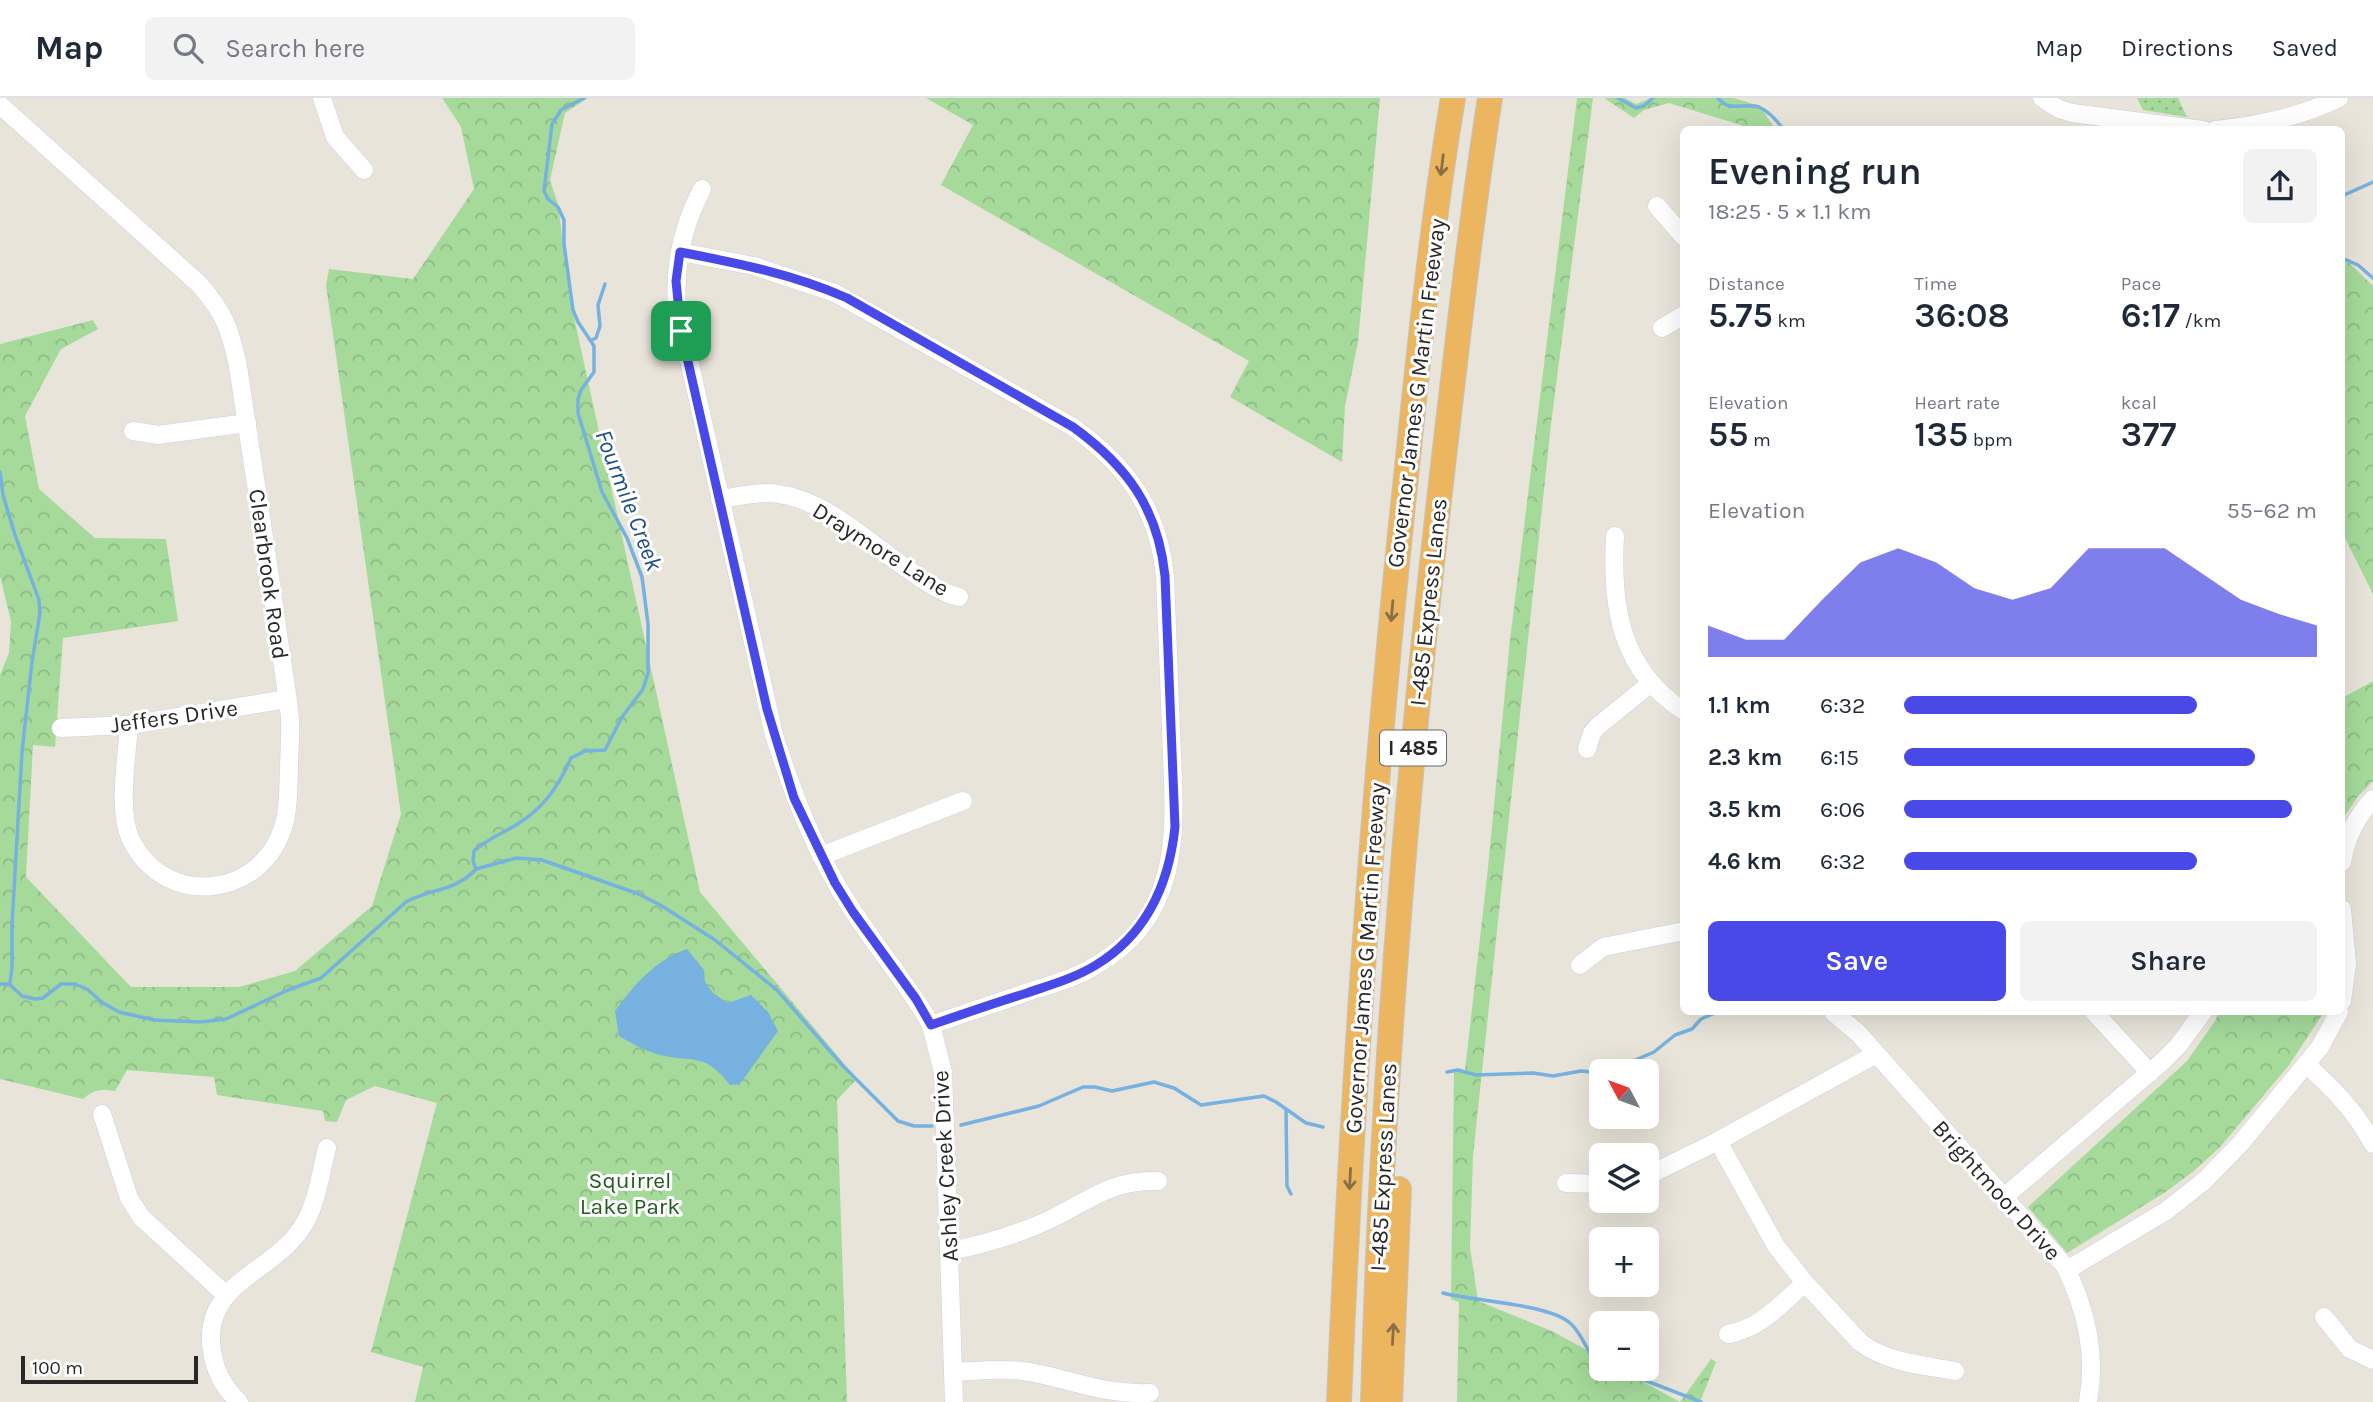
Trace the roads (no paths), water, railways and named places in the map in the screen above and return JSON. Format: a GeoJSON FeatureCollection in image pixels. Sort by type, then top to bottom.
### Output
{"type":"FeatureCollection","features":[{"type":"Feature","properties":{"kind":"highway","name":"Governor James G Martin Freeway"},"geometry":{"type":"LineString","coordinates":[[1339,1402],[1360,1006],[1392,609],[1414,397],[1444,149],[1453,98]]}},
{"type":"Feature","properties":{"kind":"highway","name":"I-485 Express Lanes"},"geometry":{"type":"LineString","coordinates":[[1357,1402],[1386,898],[1427,461],[1473,98]]}},
{"type":"Feature","properties":{"kind":"highway","name":"I-485 Express Lanes"},"geometry":{"type":"LineString","coordinates":[[1373,1402],[1390,1037],[1418,683],[1471,225],[1490,98]]}},
{"type":"Feature","properties":{"kind":"highway","name":"Governor James G Martin Freeway"},"geometry":{"type":"LineString","coordinates":[[1390,1402],[1407,1040],[1430,725],[1464,414],[1506,98]]}},
{"type":"Feature","properties":{"kind":"street"},"geometry":{"type":"LineString","coordinates":[[322,98],[335,137],[365,170]]}},
{"type":"Feature","properties":{"kind":"street"},"geometry":{"type":"LineString","coordinates":[[2042,98],[2072,113],[2172,126]]}},
{"type":"Feature","properties":{"kind":"street"},"geometry":{"type":"LineString","coordinates":[[2250,126],[2307,104],[2339,98]]}},
{"type":"Feature","properties":{"kind":"street","name":"Clearbrook Road"},"geometry":{"type":"LineString","coordinates":[[0,105],[187,272],[209,295],[230,330],[247,423],[290,719],[288,796],[284,822],[277,844],[266,860],[251,873],[218,887],[192,886],[177,882],[163,876],[144,860],[130,838],[125,820],[128,724]]}},
{"type":"Feature","properties":{"kind":"street","name":"Ashley Creek Drive"},"geometry":{"type":"LineString","coordinates":[[702,189],[691,210],[680,252],[676,281],[677,307],[774,735],[794,798],[821,856],[853,912],[916,999],[931,1025],[945,1083],[954,1402]]}},
{"type":"Feature","properties":{"kind":"street"},"geometry":{"type":"LineString","coordinates":[[1657,206],[1680,232]]}},
{"type":"Feature","properties":{"kind":"street"},"geometry":{"type":"LineString","coordinates":[[680,252],[754,266],[835,293],[1073,427],[1094,442],[1122,469],[1143,500],[1159,536],[1165,576],[1175,827],[1168,871],[1161,892],[1140,928],[1095,966],[1072,977],[931,1025]]}},
{"type":"Feature","properties":{"kind":"street"},"geometry":{"type":"LineString","coordinates":[[1662,328],[1680,317]]}},
{"type":"Feature","properties":{"kind":"street"},"geometry":{"type":"LineString","coordinates":[[133,431],[158,435],[247,423]]}},
{"type":"Feature","properties":{"kind":"street","name":"Draymore Lane"},"geometry":{"type":"LineString","coordinates":[[720,499],[769,494],[809,503],[842,522],[928,583],[947,594],[959,597]]}},
{"type":"Feature","properties":{"kind":"street"},"geometry":{"type":"LineString","coordinates":[[1615,536],[1614,595],[1631,651],[1650,684],[1680,708]]}},
{"type":"Feature","properties":{"kind":"street"},"geometry":{"type":"LineString","coordinates":[[1587,749],[1592,733],[1598,726],[1650,684]]}},
{"type":"Feature","properties":{"kind":"street","name":"Jeffers Drive"},"geometry":{"type":"LineString","coordinates":[[61,728],[128,724],[287,699]]}},
{"type":"Feature","properties":{"kind":"street"},"geometry":{"type":"LineString","coordinates":[[2345,847],[2352,827],[2373,799]]}},
{"type":"Feature","properties":{"kind":"street"},"geometry":{"type":"LineString","coordinates":[[821,856],[963,801]]}},
{"type":"Feature","properties":{"kind":"street"},"geometry":{"type":"LineString","coordinates":[[1580,965],[1602,947],[1680,932]]}},
{"type":"Feature","properties":{"kind":"street"},"geometry":{"type":"LineString","coordinates":[[2345,942],[2345,979]]}},
{"type":"Feature","properties":{"kind":"street","name":"Brightmoor Drive"},"geometry":{"type":"LineString","coordinates":[[1837,1015],[1858,1033],[2067,1270],[2084,1311],[2091,1344],[2088,1402]]}},
{"type":"Feature","properties":{"kind":"street"},"geometry":{"type":"LineString","coordinates":[[2097,1015],[2150,1073]]}},
{"type":"Feature","properties":{"kind":"street"},"geometry":{"type":"LineString","coordinates":[[2004,1197],[2150,1073],[2178,1046],[2201,1015]]}},
{"type":"Feature","properties":{"kind":"street"},"geometry":{"type":"LineString","coordinates":[[2067,1270],[2166,1211],[2204,1181],[2241,1143],[2320,1047],[2337,1015]]}},
{"type":"Feature","properties":{"kind":"street"},"geometry":{"type":"LineString","coordinates":[[1659,1170],[1718,1141],[1876,1054]]}},
{"type":"Feature","properties":{"kind":"street"},"geometry":{"type":"LineString","coordinates":[[2306,1064],[2341,1096],[2355,1113],[2373,1144]]}},
{"type":"Feature","properties":{"kind":"street"},"geometry":{"type":"LineString","coordinates":[[102,1114],[129,1198],[141,1217],[226,1295]]}},
{"type":"Feature","properties":{"kind":"street"},"geometry":{"type":"LineString","coordinates":[[1718,1141],[1764,1227],[1805,1283],[1860,1342],[1869,1349],[1907,1362],[1955,1371]]}},
{"type":"Feature","properties":{"kind":"street"},"geometry":{"type":"LineString","coordinates":[[239,1402],[227,1390],[214,1366],[209,1337],[215,1313],[226,1295],[243,1278],[273,1259],[302,1228],[313,1208],[327,1148]]}},
{"type":"Feature","properties":{"kind":"street"},"geometry":{"type":"LineString","coordinates":[[950,1251],[1002,1239],[1026,1230],[1117,1185],[1136,1181],[1158,1181]]}},
{"type":"Feature","properties":{"kind":"street"},"geometry":{"type":"LineString","coordinates":[[1566,1183],[1589,1184]]}},
{"type":"Feature","properties":{"kind":"street"},"geometry":{"type":"LineString","coordinates":[[1728,1334],[1759,1323],[1805,1283]]}},
{"type":"Feature","properties":{"kind":"street"},"geometry":{"type":"LineString","coordinates":[[2324,1317],[2350,1349],[2373,1360]]}},
{"type":"Feature","properties":{"kind":"street"},"geometry":{"type":"LineString","coordinates":[[953,1372],[1024,1371],[1108,1392],[1150,1393]]}},
{"type":"Feature","properties":{"kind":"water"},"geometry":{"type":"Polygon","coordinates":[[[687,949],[704,970],[705,982],[713,993],[728,1003],[751,995],[768,1012],[778,1031],[740,1084],[730,1085],[706,1063],[655,1053],[619,1036],[615,1011],[622,1001],[655,967],[687,949]]]}},
{"type":"Feature","properties":{"kind":"waterway","name":"Fourmile Creek"},"geometry":{"type":"LineString","coordinates":[[476,869],[474,851],[535,811],[555,787],[571,758],[585,751],[605,750],[622,717],[643,689],[648,673],[648,624],[642,577],[627,538],[602,492],[578,413],[581,390],[594,372],[594,346],[573,310],[564,244],[564,220],[558,207],[548,199],[544,191],[552,124],[561,110],[584,98]]}},
{"type":"Feature","properties":{"kind":"waterway"},"geometry":{"type":"LineString","coordinates":[[1618,98],[1636,108],[1644,106],[1653,98]]}},
{"type":"Feature","properties":{"kind":"waterway"},"geometry":{"type":"LineString","coordinates":[[1718,98],[1727,105],[1759,107],[1781,126]]}},
{"type":"Feature","properties":{"kind":"waterway"},"geometry":{"type":"LineString","coordinates":[[2345,195],[2373,182]]}},
{"type":"Feature","properties":{"kind":"waterway"},"geometry":{"type":"LineString","coordinates":[[2345,259],[2358,265],[2373,278]]}},
{"type":"Feature","properties":{"kind":"waterway"},"geometry":{"type":"LineString","coordinates":[[592,340],[596,338],[600,326],[598,305],[605,284]]}},
{"type":"Feature","properties":{"kind":"waterway"},"geometry":{"type":"LineString","coordinates":[[0,472],[3,495],[39,600],[40,613],[22,752],[10,983]]}},
{"type":"Feature","properties":{"kind":"waterway"},"geometry":{"type":"LineString","coordinates":[[476,869],[516,858],[542,860],[639,894],[662,906],[715,940],[777,990],[843,1066],[898,1121],[914,1126],[932,1126]]}},
{"type":"Feature","properties":{"kind":"waterway","name":"Fourmile Creek"},"geometry":{"type":"LineString","coordinates":[[0,984],[9,984],[22,996],[35,999],[43,998],[61,984],[75,984],[87,989],[119,1012],[154,1020],[200,1022],[226,1019],[321,978],[406,902],[460,882],[476,869]]}},
{"type":"Feature","properties":{"kind":"waterway"},"geometry":{"type":"LineString","coordinates":[[1638,1059],[1654,1052],[1675,1035],[1692,1029],[1701,1019],[1710,1015]]}},
{"type":"Feature","properties":{"kind":"waterway"},"geometry":{"type":"LineString","coordinates":[[1447,1072],[1458,1070],[1476,1075],[1533,1073],[1553,1076],[1589,1072]]}},
{"type":"Feature","properties":{"kind":"waterway"},"geometry":{"type":"LineString","coordinates":[[961,1125],[1039,1106],[1083,1087],[1112,1091],[1154,1082],[1174,1088],[1201,1105],[1264,1096],[1306,1123],[1323,1127]]}},
{"type":"Feature","properties":{"kind":"waterway"},"geometry":{"type":"LineString","coordinates":[[1286,1110],[1287,1186],[1291,1194]]}},
{"type":"Feature","properties":{"kind":"waterway"},"geometry":{"type":"LineString","coordinates":[[1443,1293],[1546,1311],[1570,1323],[1589,1352]]}},
{"type":"Feature","properties":{"kind":"waterway"},"geometry":{"type":"LineString","coordinates":[[1647,1381],[1701,1402]]}},
{"type":"Feature","properties":{"kind":"park label","name":"Squirrel Lake Park"},"geometry":{"type":"Point","coordinates":[630,1193]}}]}
